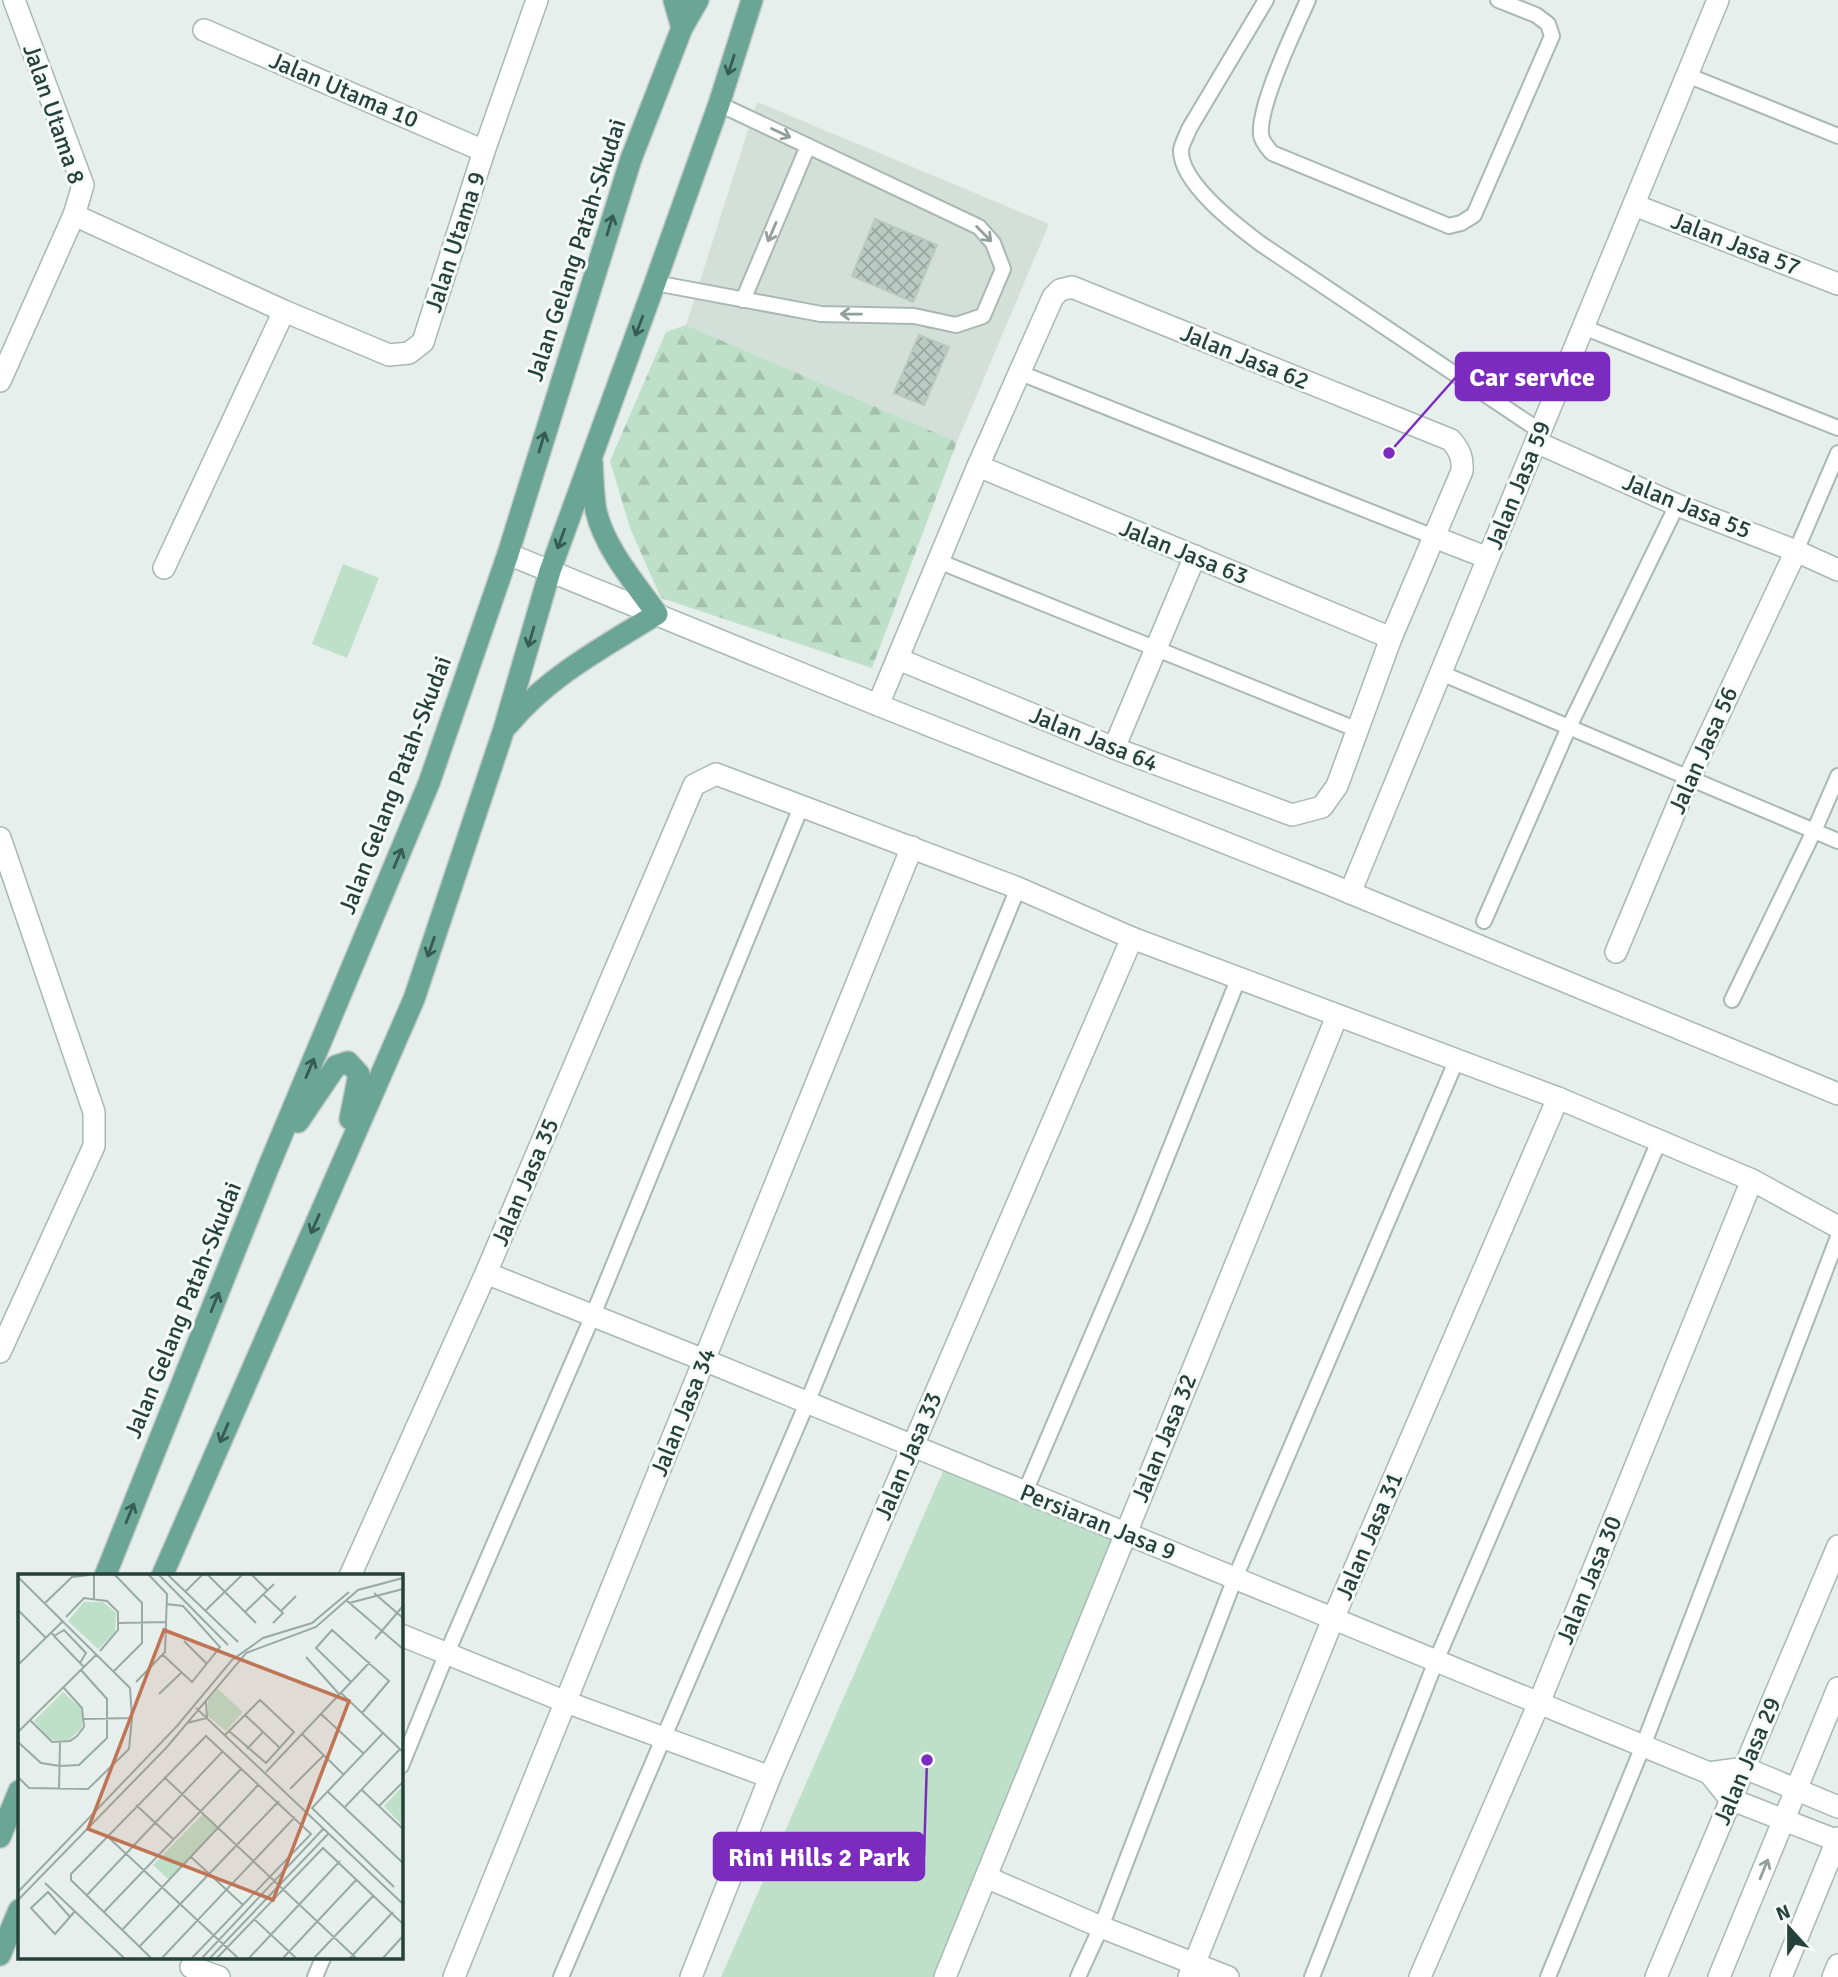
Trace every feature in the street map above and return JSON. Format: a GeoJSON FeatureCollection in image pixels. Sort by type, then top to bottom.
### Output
{"type":"FeatureCollection","features":[{"type":"Feature","properties":{"kind":"main road"},"geometry":{"type":"LineString","coordinates":[[674,0],[682,28]]}},
{"type":"Feature","properties":{"kind":"main road","name":"Jalan Gelang Patah-Skudai"},"geometry":{"type":"LineString","coordinates":[[106,1574],[268,1168],[429,783],[508,554],[631,159],[682,28],[698,0]]}},
{"type":"Feature","properties":{"kind":"main road"},"geometry":{"type":"LineString","coordinates":[[163,1574],[414,999],[504,729],[550,571],[719,104],[752,0]]}},
{"type":"Feature","properties":{"kind":"main road"},"geometry":{"type":"LineString","coordinates":[[504,729],[523,707],[559,677],[657,614],[611,547],[603,528],[596,511],[591,455]]}},
{"type":"Feature","properties":{"kind":"main road"},"geometry":{"type":"LineString","coordinates":[[268,1168],[336,1066],[348,1062],[359,1074],[356,1098],[331,1187]]}},
{"type":"Feature","properties":{"kind":"main road"},"geometry":{"type":"LineString","coordinates":[[0,1837],[18,1793]]}},
{"type":"Feature","properties":{"kind":"main road"},"geometry":{"type":"LineString","coordinates":[[0,1955],[18,1912]]}},
{"type":"Feature","properties":{"kind":"street","name":"Jalan Utama 8"},"geometry":{"type":"LineString","coordinates":[[0,381],[74,215],[83,185],[14,0]]}},
{"type":"Feature","properties":{"kind":"street","name":"Jalan Utama 9"},"geometry":{"type":"LineString","coordinates":[[74,215],[284,312],[390,355],[409,353],[423,342],[484,151],[537,0]]}},
{"type":"Feature","properties":{"kind":"street","name":"Jalan Jasa 59"},"geometry":{"type":"LineString","coordinates":[[1350,893],[1718,0]]}},
{"type":"Feature","properties":{"kind":"street","name":"Jalan Utama 10"},"geometry":{"type":"LineString","coordinates":[[204,30],[484,151]]}},
{"type":"Feature","properties":{"kind":"street","name":"Jalan Jasa 57"},"geometry":{"type":"LineString","coordinates":[[1633,205],[1838,284]]}},
{"type":"Feature","properties":{"kind":"street","name":"Jalan Jasa 62"},"geometry":{"type":"LineString","coordinates":[[878,705],[1018,372],[1053,297],[1060,290],[1072,286],[1451,440],[1459,450],[1463,461],[1462,471],[1391,638],[1337,786],[1322,807],[1292,815]]}},
{"type":"Feature","properties":{"kind":"street"},"geometry":{"type":"LineString","coordinates":[[164,568],[284,312]]}},
{"type":"Feature","properties":{"kind":"street","name":"Jalan Jasa 55"},"geometry":{"type":"LineString","coordinates":[[1538,436],[1677,505],[1838,570]]}},
{"type":"Feature","properties":{"kind":"street","name":"Jalan Jasa 63"},"geometry":{"type":"LineString","coordinates":[[978,466],[1391,638]]}},
{"type":"Feature","properties":{"kind":"street"},"geometry":{"type":"LineString","coordinates":[[1434,537],[1488,558]]}},
{"type":"Feature","properties":{"kind":"street","name":"Jalan Jasa 56"},"geometry":{"type":"LineString","coordinates":[[1616,952],[1689,778],[1796,551]]}},
{"type":"Feature","properties":{"kind":"street"},"geometry":{"type":"LineString","coordinates":[[508,554],[1350,893],[1838,1094]]}},
{"type":"Feature","properties":{"kind":"street"},"geometry":{"type":"LineString","coordinates":[[1114,748],[1195,556]]}},
{"type":"Feature","properties":{"kind":"street","name":"Jalan Jasa 64"},"geometry":{"type":"LineString","coordinates":[[898,659],[1114,748],[1292,815]]}},
{"type":"Feature","properties":{"kind":"street","name":"Jalan Jasa 35"},"geometry":{"type":"LineString","coordinates":[[351,1574],[486,1273],[694,785],[716,774],[801,807]]}},
{"type":"Feature","properties":{"kind":"street"},"geometry":{"type":"LineString","coordinates":[[801,807],[1018,888],[1132,938],[1558,1098],[1752,1180],[1838,1227]]}},
{"type":"Feature","properties":{"kind":"street"},"geometry":{"type":"LineString","coordinates":[[0,838],[6,871],[94,1112],[95,1129],[93,1146],[0,1352]]}},
{"type":"Feature","properties":{"kind":"street","name":"Jalan Jasa 34"},"geometry":{"type":"LineString","coordinates":[[454,1977],[912,847]]}},
{"type":"Feature","properties":{"kind":"street","name":"Jalan Jasa 33"},"geometry":{"type":"LineString","coordinates":[[691,1977],[770,1777],[1132,938]]}},
{"type":"Feature","properties":{"kind":"street","name":"Jalan Jasa 32"},"geometry":{"type":"LineString","coordinates":[[945,1977],[1337,1016]]}},
{"type":"Feature","properties":{"kind":"street","name":"Jalan Jasa 31"},"geometry":{"type":"LineString","coordinates":[[1192,1970],[1333,1619],[1558,1098]]}},
{"type":"Feature","properties":{"kind":"street","name":"Jalan Jasa 30"},"geometry":{"type":"LineString","coordinates":[[1420,1977],[1539,1703],[1752,1180]]}},
{"type":"Feature","properties":{"kind":"street","name":"Persiaran Jasa 9"},"geometry":{"type":"LineString","coordinates":[[486,1273],[1709,1773],[1730,1798],[1838,1840]]}},
{"type":"Feature","properties":{"kind":"street","name":"Jalan Jasa 29"},"geometry":{"type":"LineString","coordinates":[[1656,1977],[1838,1546]]}},
{"type":"Feature","properties":{"kind":"street"},"geometry":{"type":"LineString","coordinates":[[402,1635],[661,1739],[770,1777]]}},
{"type":"Feature","properties":{"kind":"street"},"geometry":{"type":"LineString","coordinates":[[1719,1977],[1838,1688]]}},
{"type":"Feature","properties":{"kind":"street"},"geometry":{"type":"LineString","coordinates":[[1709,1773],[1745,1768],[1838,1807]]}},
{"type":"Feature","properties":{"kind":"street"},"geometry":{"type":"LineString","coordinates":[[1781,1977],[1838,1840]]}},
{"type":"Feature","properties":{"kind":"street"},"geometry":{"type":"LineString","coordinates":[[986,1877],[1192,1970],[1228,1977]]}},
{"type":"Feature","properties":{"kind":"street"},"geometry":{"type":"LineString","coordinates":[[1833,1977],[1838,1965]]}},
{"type":"Feature","properties":{"kind":"street"},"geometry":{"type":"LineString","coordinates":[[191,1967],[219,1977]]}},
{"type":"Feature","properties":{"kind":"lane"},"geometry":{"type":"LineString","coordinates":[[1266,0],[1189,129],[1181,149],[1186,169],[1224,216],[1538,436]]}},
{"type":"Feature","properties":{"kind":"lane"},"geometry":{"type":"LineString","coordinates":[[1308,0],[1277,72],[1261,125],[1261,138],[1272,153],[1449,226],[1474,215],[1552,36],[1548,24],[1536,15],[1498,0]]}},
{"type":"Feature","properties":{"kind":"lane"},"geometry":{"type":"LineString","coordinates":[[1687,75],[1838,136]]}},
{"type":"Feature","properties":{"kind":"lane"},"geometry":{"type":"LineString","coordinates":[[655,283],[821,314],[914,316],[956,325],[983,316],[1003,269],[993,243],[979,227],[719,104]]}},
{"type":"Feature","properties":{"kind":"lane"},"geometry":{"type":"LineString","coordinates":[[743,300],[808,146]]}},
{"type":"Feature","properties":{"kind":"lane"},"geometry":{"type":"LineString","coordinates":[[1583,327],[1838,428]]}},
{"type":"Feature","properties":{"kind":"lane"},"geometry":{"type":"LineString","coordinates":[[1018,372],[1434,537]]}},
{"type":"Feature","properties":{"kind":"lane"},"geometry":{"type":"LineString","coordinates":[[1796,551],[1838,453]]}},
{"type":"Feature","properties":{"kind":"lane"},"geometry":{"type":"LineString","coordinates":[[1484,922],[1569,727],[1677,505]]}},
{"type":"Feature","properties":{"kind":"lane"},"geometry":{"type":"LineString","coordinates":[[937,561],[1358,730]]}},
{"type":"Feature","properties":{"kind":"lane"},"geometry":{"type":"LineString","coordinates":[[1441,673],[1838,841]]}},
{"type":"Feature","properties":{"kind":"lane"},"geometry":{"type":"LineString","coordinates":[[1732,1000],[1838,776]]}},
{"type":"Feature","properties":{"kind":"lane"},"geometry":{"type":"LineString","coordinates":[[402,1764],[593,1315],[801,807]]}},
{"type":"Feature","properties":{"kind":"lane"},"geometry":{"type":"LineString","coordinates":[[561,1977],[807,1403],[1018,888]]}},
{"type":"Feature","properties":{"kind":"lane"},"geometry":{"type":"LineString","coordinates":[[1025,1492],[1141,1221],[1239,978]]}},
{"type":"Feature","properties":{"kind":"lane"},"geometry":{"type":"LineString","coordinates":[[1078,1977],[1101,1927],[1235,1578],[1457,1059]]}},
{"type":"Feature","properties":{"kind":"lane"},"geometry":{"type":"LineString","coordinates":[[1312,1977],[1436,1661],[1659,1141]]}},
{"type":"Feature","properties":{"kind":"lane"},"geometry":{"type":"LineString","coordinates":[[1548,1977],[1643,1746],[1838,1237]]}},
{"type":"Feature","properties":{"kind":"lane"},"geometry":{"type":"LineString","coordinates":[[315,1977],[322,1960]]}},
{"type":"Feature","properties":{"kind":"shaded area"},"geometry":{"type":"Polygon","coordinates":[[[757,102],[1049,224],[957,442],[686,325],[757,102]]]}},
{"type":"Feature","properties":{"kind":"green space"},"geometry":{"type":"Polygon","coordinates":[[[686,325],[957,442],[872,668],[661,598],[630,528],[610,461],[666,332],[686,325]]]}},
{"type":"Feature","properties":{"kind":"green space"},"geometry":{"type":"Polygon","coordinates":[[[343,564],[379,578],[347,658],[312,644],[343,564]]]}},
{"type":"Feature","properties":{"kind":"green space"},"geometry":{"type":"Polygon","coordinates":[[[945,1467],[1132,1543],[944,1977],[721,1977],[945,1467]]]}},
{"type":"Feature","properties":{"kind":"building"},"geometry":{"type":"Polygon","coordinates":[[[875,219],[937,245],[913,302],[852,276],[875,219]]]}},
{"type":"Feature","properties":{"kind":"building"},"geometry":{"type":"Polygon","coordinates":[[[919,335],[949,347],[924,405],[894,393],[919,335]]]}},
{"type":"Feature","properties":{"kind":"place","name":"Car service"},"geometry":{"type":"Point","coordinates":[1389,453]}},
{"type":"Feature","properties":{"kind":"place","name":"Rini Hills 2 Park"},"geometry":{"type":"Point","coordinates":[927,1760]}}]}
